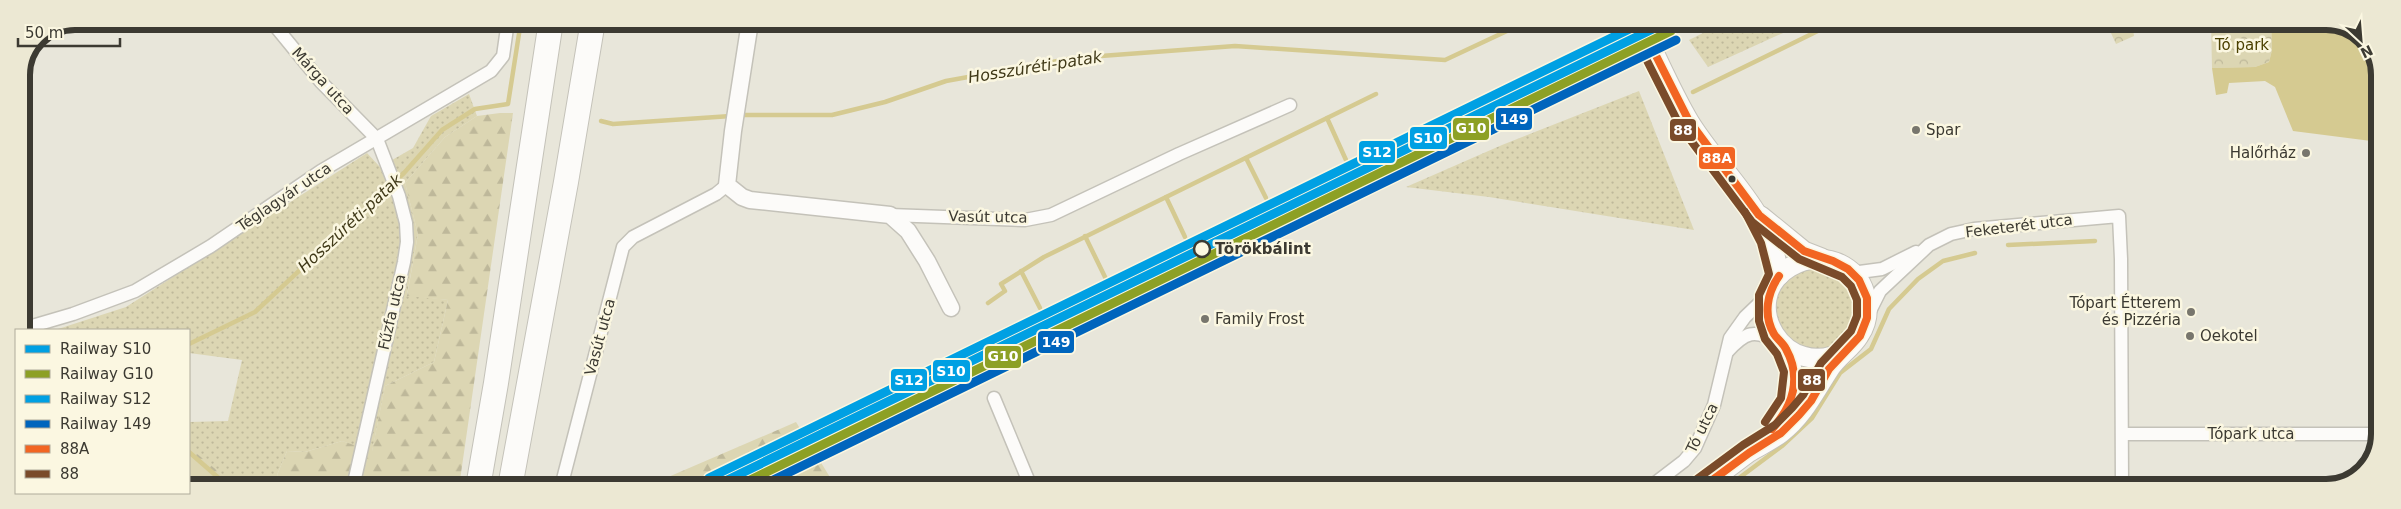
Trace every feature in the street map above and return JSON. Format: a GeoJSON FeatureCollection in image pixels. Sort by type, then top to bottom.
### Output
{"type":"FeatureCollection","features":[{"type":"Feature","properties":{"kind":"highway"},"geometry":{"type":"LineString","coordinates":[[479,479],[496,383],[550,30]]}},
{"type":"Feature","properties":{"kind":"highway"},"geometry":{"type":"LineString","coordinates":[[511,479],[592,30]]}},
{"type":"Feature","properties":{"kind":"main road"},"geometry":{"type":"LineString","coordinates":[[1643,30],[1689,121],[1759,215],[1774,247],[1779,276]]}},
{"type":"Feature","properties":{"kind":"main road"},"geometry":{"type":"LineString","coordinates":[[1715,479],[1749,453],[1781,433],[1799,415],[1811,401],[1829,369],[1860,336],[1867,318],[1864,289],[1852,272],[1833,261],[1804,251],[1759,215]]}},
{"type":"Feature","properties":{"kind":"main road"},"geometry":{"type":"LineString","coordinates":[[1823,259],[1799,262],[1779,276],[1770,293],[1767,313],[1769,323],[1776,337],[1786,348],[1802,357],[1820,359],[1846,350]]}},
{"type":"Feature","properties":{"kind":"main road"},"geometry":{"type":"LineString","coordinates":[[1749,453],[1786,414],[1792,400],[1795,378],[1786,348]]}},
{"type":"Feature","properties":{"kind":"street","name":"Márga utca"},"geometry":{"type":"LineString","coordinates":[[278,30],[321,82],[377,139]]}},
{"type":"Feature","properties":{"kind":"street","name":"Téglagyár utca"},"geometry":{"type":"LineString","coordinates":[[30,327],[73,314],[135,291],[211,246],[321,171],[491,71],[503,56],[507,30]]}},
{"type":"Feature","properties":{"kind":"street"},"geometry":{"type":"LineString","coordinates":[[727,185],[737,102],[749,30]]}},
{"type":"Feature","properties":{"kind":"street","name":"Vasút utca"},"geometry":{"type":"LineString","coordinates":[[563,479],[624,248],[633,237],[716,194],[727,185],[742,197],[750,200],[890,215],[1025,220],[1051,216],[1178,154],[1290,105]]}},
{"type":"Feature","properties":{"kind":"street","name":"Fűzfa utca"},"geometry":{"type":"LineString","coordinates":[[355,479],[404,262],[407,231],[399,196],[377,139]]}},
{"type":"Feature","properties":{"kind":"street"},"geometry":{"type":"LineString","coordinates":[[890,215],[908,231],[927,261],[951,308]]}},
{"type":"Feature","properties":{"kind":"street","name":"Feketerét utca"},"geometry":{"type":"LineString","coordinates":[[1867,318],[1880,290],[1929,245],[1951,234],[1974,229],[2119,216],[2123,434]]}},
{"type":"Feature","properties":{"kind":"street"},"geometry":{"type":"LineString","coordinates":[[1852,272],[1882,269],[1929,245]]}},
{"type":"Feature","properties":{"kind":"street","name":"Tó utca"},"geometry":{"type":"LineString","coordinates":[[1661,479],[1684,461],[1700,438],[1718,394],[1727,352],[1735,329],[1770,293]]}},
{"type":"Feature","properties":{"kind":"street"},"geometry":{"type":"LineString","coordinates":[[1727,352],[1738,340],[1756,333],[1764,334],[1786,348]]}},
{"type":"Feature","properties":{"kind":"street"},"geometry":{"type":"LineString","coordinates":[[994,398],[1028,479]]}},
{"type":"Feature","properties":{"kind":"street"},"geometry":{"type":"LineString","coordinates":[[2122,479],[2123,434]]}},
{"type":"Feature","properties":{"kind":"street","name":"Tópark utca"},"geometry":{"type":"LineString","coordinates":[[2123,434],[2371,434]]}},
{"type":"Feature","properties":{"kind":"green space"},"geometry":{"type":"Polygon","coordinates":[[[1709,30],[1789,30],[1708,67],[1689,40],[1709,30]]]}},
{"type":"Feature","properties":{"kind":"green space"},"geometry":{"type":"Polygon","coordinates":[[[2110,30],[2133,30],[2134,36],[2116,44],[2110,30]]]}},
{"type":"Feature","properties":{"kind":"green space","name":"Tó park"},"geometry":{"type":"Polygon","coordinates":[[[2211,30],[2271,30],[2272,50],[2269,62],[2255,67],[2212,68],[2211,30]]]}},
{"type":"Feature","properties":{"kind":"green space"},"geometry":{"type":"Polygon","coordinates":[[[1639,91],[1694,230],[1489,197],[1406,187],[1502,145],[1639,91]]]}},
{"type":"Feature","properties":{"kind":"green space"},"geometry":{"type":"Polygon","coordinates":[[[469,94],[477,116],[445,137],[405,183],[418,234],[407,295],[448,300],[434,362],[385,386],[372,452],[342,441],[305,452],[287,451],[277,475],[279,479],[227,479],[190,449],[190,422],[228,421],[242,360],[190,353],[190,329],[58,329],[126,307],[367,153],[380,167],[413,148],[431,116],[469,94]]]}},
{"type":"Feature","properties":{"kind":"green space"},"geometry":{"type":"Polygon","coordinates":[[[513,113],[460,479],[279,479],[277,475],[287,451],[305,452],[342,441],[372,451],[385,386],[434,362],[448,300],[407,296],[418,234],[405,183],[445,137],[477,116],[513,113]]]}},
{"type":"Feature","properties":{"kind":"green space"},"geometry":{"type":"Polygon","coordinates":[[[1817,267],[1833,270],[1846,279],[1855,292],[1858,308],[1855,324],[1846,337],[1833,346],[1817,349],[1801,346],[1788,337],[1779,324],[1776,308],[1779,292],[1788,279],[1801,270],[1817,267]]]}},
{"type":"Feature","properties":{"kind":"green space"},"geometry":{"type":"Polygon","coordinates":[[[796,422],[831,479],[664,479],[796,422]]]}},
{"type":"Feature","properties":{"kind":"green space"},"geometry":{"type":"Polygon","coordinates":[[[190,448],[227,479],[193,479],[190,475],[190,448]]]}},
{"type":"Feature","properties":{"kind":"shaded area"},"geometry":{"type":"Polygon","coordinates":[[[2271,30],[2335,31],[2341,32],[2356,41],[2368,58],[2371,72],[2371,141],[2293,131],[2275,87],[2265,81],[2229,83],[2227,93],[2216,95],[2212,68],[2255,67],[2269,62],[2272,50],[2271,30]]]}},
{"type":"Feature","properties":{"kind":"waterway","name":"Hosszúréti-patak"},"geometry":{"type":"LineString","coordinates":[[190,344],[255,312],[404,173],[442,130],[475,109],[508,104],[520,30]]}},
{"type":"Feature","properties":{"kind":"waterway","name":"Hosszúréti-patak"},"geometry":{"type":"LineString","coordinates":[[739,115],[832,115],[885,102],[946,81],[1074,58],[1235,46],[1445,60],[1509,30]]}},
{"type":"Feature","properties":{"kind":"waterway","name":"Hosszúréti-patak"},"geometry":{"type":"LineString","coordinates":[[1693,92],[1820,30]]}},
{"type":"Feature","properties":{"kind":"waterway"},"geometry":{"type":"LineString","coordinates":[[988,303],[1005,291],[1001,284],[1044,257],[1376,94]]}},
{"type":"Feature","properties":{"kind":"waterway","name":"Hosszúréti-patak"},"geometry":{"type":"LineString","coordinates":[[601,121],[613,124],[731,116]]}},
{"type":"Feature","properties":{"kind":"waterway"},"geometry":{"type":"LineString","coordinates":[[1327,118],[1346,160]]}},
{"type":"Feature","properties":{"kind":"waterway"},"geometry":{"type":"LineString","coordinates":[[1246,158],[1266,198]]}},
{"type":"Feature","properties":{"kind":"waterway"},"geometry":{"type":"LineString","coordinates":[[1166,197],[1185,237]]}},
{"type":"Feature","properties":{"kind":"waterway"},"geometry":{"type":"LineString","coordinates":[[1085,236],[1105,277]]}},
{"type":"Feature","properties":{"kind":"waterway"},"geometry":{"type":"LineString","coordinates":[[2008,245],[2095,241]]}},
{"type":"Feature","properties":{"kind":"waterway"},"geometry":{"type":"LineString","coordinates":[[1738,479],[1782,446],[1812,418],[1840,373],[1871,349],[1889,309],[1918,279],[1943,261],[1975,253]]}},
{"type":"Feature","properties":{"kind":"waterway"},"geometry":{"type":"LineString","coordinates":[[1021,271],[1040,308]]}},
{"type":"Feature","properties":{"kind":"waterway"},"geometry":{"type":"LineString","coordinates":[[190,453],[220,479]]}},
{"type":"Feature","properties":{"kind":"rail line","name":"S12"},"geometry":{"type":"LineString","coordinates":[[709,478],[1628,30]]}},
{"type":"Feature","properties":{"kind":"rail line","name":"S10"},"geometry":{"type":"LineString","coordinates":[[729,479],[1651,30]]}},
{"type":"Feature","properties":{"kind":"rail line","name":"G10"},"geometry":{"type":"LineString","coordinates":[[752,479],[1671,31]]}},
{"type":"Feature","properties":{"kind":"rail line","name":"149"},"geometry":{"type":"LineString","coordinates":[[775,479],[1676,40]]}},
{"type":"Feature","properties":{"kind":"transit line","name":"88"},"geometry":{"type":"LineString","coordinates":[[1632,30],[1680,126],[1752,222],[1799,259],[1842,277],[1851,286],[1857,300],[1857,316],[1851,331],[1821,363],[1803,395],[1792,408],[1775,425],[1743,445],[1697,479]]}},
{"type":"Feature","properties":{"kind":"transit line","name":"88A"},"geometry":{"type":"LineString","coordinates":[[1643,30],[1689,121],[1759,215],[1804,251],[1833,261],[1848,269],[1859,280],[1867,298],[1867,318],[1860,336],[1829,369],[1811,401],[1781,433],[1749,453],[1714,479]]}},
{"type":"Feature","properties":{"kind":"transit line","name":"88"},"geometry":{"type":"LineString","coordinates":[[1745,212],[1761,243],[1769,274],[1759,295],[1759,321],[1765,339],[1777,354],[1784,372],[1781,398],[1765,422]]}},
{"type":"Feature","properties":{"kind":"transit line","name":"88A"},"geometry":{"type":"LineString","coordinates":[[1772,429],[1790,401],[1794,381],[1794,370],[1791,360],[1785,347],[1774,334],[1768,319],[1769,297],[1779,276]]}},
{"type":"Feature","properties":{"kind":"place","name":"Spar"},"geometry":{"type":"Point","coordinates":[1916,130]}},
{"type":"Feature","properties":{"kind":"place","name":"Halőrház"},"geometry":{"type":"Point","coordinates":[2306,153]}},
{"type":"Feature","properties":{"kind":"place","name":"Törökbálint"},"geometry":{"type":"Point","coordinates":[1202,249]}},
{"type":"Feature","properties":{"kind":"place","name":"Tópart Étterem és Pizzéria"},"geometry":{"type":"Point","coordinates":[2191,312]}},
{"type":"Feature","properties":{"kind":"place","name":"Family Frost"},"geometry":{"type":"Point","coordinates":[1205,319]}},
{"type":"Feature","properties":{"kind":"place","name":"Oekotel"},"geometry":{"type":"Point","coordinates":[2190,336]}}]}
